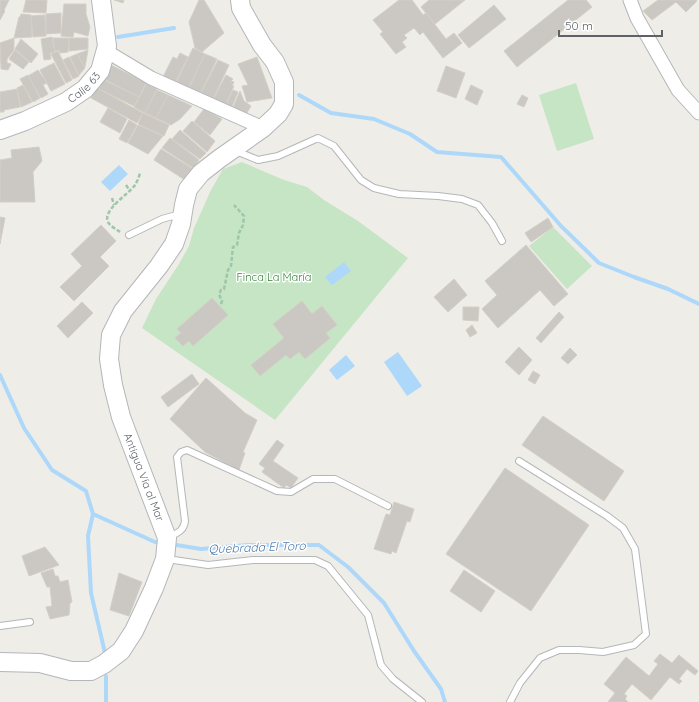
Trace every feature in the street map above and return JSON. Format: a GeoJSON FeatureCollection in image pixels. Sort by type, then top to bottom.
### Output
{"type":"FeatureCollection","features":[{"type":"Feature","properties":{"kind":"main road","name":"Calle 63"},"geometry":{"type":"LineString","coordinates":[[0,130],[66,102],[85,90],[100,71],[107,46],[101,0]]}},
{"type":"Feature","properties":{"kind":"main road"},"geometry":{"type":"LineString","coordinates":[[232,150],[263,128],[278,114],[284,104],[284,82],[275,62],[262,45],[241,8],[240,0]]}},
{"type":"Feature","properties":{"kind":"main road","name":"Antigua Vía al Mar"},"geometry":{"type":"LineString","coordinates":[[166,548],[121,417],[113,385],[109,359],[111,336],[123,311],[159,266],[174,244],[182,224],[188,189],[202,173],[219,158],[232,150]]}},
{"type":"Feature","properties":{"kind":"main road"},"geometry":{"type":"LineString","coordinates":[[0,662],[40,664],[71,671],[91,671],[104,664],[121,651],[134,631],[154,588],[166,548]]}},
{"type":"Feature","properties":{"kind":"street"},"geometry":{"type":"LineString","coordinates":[[630,0],[637,18],[678,90],[699,113]]}},
{"type":"Feature","properties":{"kind":"street"},"geometry":{"type":"LineString","coordinates":[[106,51],[151,78],[263,128]]}},
{"type":"Feature","properties":{"kind":"lane"},"geometry":{"type":"LineString","coordinates":[[232,150],[258,160],[278,156],[318,138],[334,146],[361,180],[374,188],[399,194],[462,200],[478,205],[492,222],[502,241]]}},
{"type":"Feature","properties":{"kind":"lane"},"geometry":{"type":"LineString","coordinates":[[129,235],[162,219],[183,213]]}},
{"type":"Feature","properties":{"kind":"lane"},"geometry":{"type":"LineString","coordinates":[[388,506],[335,479],[313,479],[291,492],[277,491],[187,450],[181,452],[177,457],[185,521],[184,527],[166,548],[208,565],[253,560],[315,560],[328,566],[368,615],[381,665],[393,679],[422,702]]}},
{"type":"Feature","properties":{"kind":"lane"},"geometry":{"type":"LineString","coordinates":[[510,702],[520,684],[540,658],[559,650],[603,652],[634,645],[646,634],[635,549],[623,528],[607,516],[519,461]]}},
{"type":"Feature","properties":{"kind":"lane"},"geometry":{"type":"LineString","coordinates":[[0,626],[30,622]]}},
{"type":"Feature","properties":{"kind":"path"},"geometry":{"type":"LineString","coordinates":[[129,235],[123,234],[109,224],[107,221],[108,213],[114,204],[136,185],[140,173]]}},
{"type":"Feature","properties":{"kind":"path"},"geometry":{"type":"LineString","coordinates":[[126,185],[130,191]]}},
{"type":"Feature","properties":{"kind":"path"},"geometry":{"type":"LineString","coordinates":[[112,198],[114,204]]}},
{"type":"Feature","properties":{"kind":"path"},"geometry":{"type":"LineString","coordinates":[[221,304],[222,301],[219,294],[221,290],[224,289],[228,270],[231,266],[233,247],[236,245],[243,225],[244,216],[234,205]]}},
{"type":"Feature","properties":{"kind":"green space"},"geometry":{"type":"Polygon","coordinates":[[[576,83],[594,139],[557,151],[539,95],[576,83]]]}},
{"type":"Feature","properties":{"kind":"green space","name":"Finca La María"},"geometry":{"type":"Polygon","coordinates":[[[242,162],[284,180],[307,187],[324,200],[358,221],[408,258],[275,420],[142,328],[156,299],[189,246],[194,228],[211,190],[223,169],[242,162]]]}},
{"type":"Feature","properties":{"kind":"green space"},"geometry":{"type":"Polygon","coordinates":[[[553,227],[592,266],[567,289],[529,246],[553,227]]]}},
{"type":"Feature","properties":{"kind":"water"},"geometry":{"type":"Polygon","coordinates":[[[119,165],[128,174],[110,191],[101,182],[119,165]]]}},
{"type":"Feature","properties":{"kind":"water"},"geometry":{"type":"Polygon","coordinates":[[[344,262],[351,271],[332,285],[325,277],[344,262]]]}},
{"type":"Feature","properties":{"kind":"water"},"geometry":{"type":"Polygon","coordinates":[[[398,352],[422,386],[407,396],[384,362],[398,352]]]}},
{"type":"Feature","properties":{"kind":"water"},"geometry":{"type":"Polygon","coordinates":[[[346,355],[355,366],[337,380],[329,370],[346,355]]]}},
{"type":"Feature","properties":{"kind":"building"},"geometry":{"type":"Polygon","coordinates":[[[0,0],[9,0],[0,20],[0,0]]]}},
{"type":"Feature","properties":{"kind":"building"},"geometry":{"type":"Polygon","coordinates":[[[26,0],[47,0],[46,13],[23,12],[26,0]]]}},
{"type":"Feature","properties":{"kind":"building"},"geometry":{"type":"Polygon","coordinates":[[[114,0],[124,0],[123,3],[114,0]]]}},
{"type":"Feature","properties":{"kind":"building"},"geometry":{"type":"Polygon","coordinates":[[[199,0],[204,0],[224,33],[202,52],[195,48],[189,22],[199,0]]]}},
{"type":"Feature","properties":{"kind":"building"},"geometry":{"type":"Polygon","coordinates":[[[399,0],[412,0],[423,15],[426,13],[446,39],[454,33],[462,43],[443,58],[423,32],[420,35],[414,28],[404,35],[407,38],[402,42],[406,47],[396,54],[380,34],[383,32],[373,20],[399,0]]]}},
{"type":"Feature","properties":{"kind":"building"},"geometry":{"type":"Polygon","coordinates":[[[429,0],[465,0],[435,24],[421,7],[429,0]]]}},
{"type":"Feature","properties":{"kind":"building"},"geometry":{"type":"Polygon","coordinates":[[[568,0],[586,0],[592,7],[517,67],[504,51],[568,0]]]}},
{"type":"Feature","properties":{"kind":"building"},"geometry":{"type":"Polygon","coordinates":[[[658,0],[697,1],[686,12],[676,2],[652,20],[643,11],[658,0]]]}},
{"type":"Feature","properties":{"kind":"building"},"geometry":{"type":"Polygon","coordinates":[[[64,4],[86,4],[86,14],[90,27],[88,36],[74,32],[73,37],[61,36],[64,4]]]}},
{"type":"Feature","properties":{"kind":"building"},"geometry":{"type":"Polygon","coordinates":[[[494,5],[506,19],[469,48],[458,35],[494,5]]]}},
{"type":"Feature","properties":{"kind":"building"},"geometry":{"type":"Polygon","coordinates":[[[61,13],[61,33],[46,34],[46,14],[61,13]]]}},
{"type":"Feature","properties":{"kind":"building"},"geometry":{"type":"Polygon","coordinates":[[[21,14],[31,15],[32,37],[14,38],[21,14]]]}},
{"type":"Feature","properties":{"kind":"building"},"geometry":{"type":"Polygon","coordinates":[[[45,15],[46,36],[33,37],[31,16],[45,15]]]}},
{"type":"Feature","properties":{"kind":"building"},"geometry":{"type":"Polygon","coordinates":[[[52,37],[55,52],[50,53],[51,59],[44,60],[41,39],[52,37]]]}},
{"type":"Feature","properties":{"kind":"building"},"geometry":{"type":"Polygon","coordinates":[[[14,38],[14,50],[7,59],[7,63],[11,64],[8,70],[1,69],[0,43],[14,38]]]}},
{"type":"Feature","properties":{"kind":"building"},"geometry":{"type":"Polygon","coordinates":[[[53,38],[69,38],[68,52],[60,53],[59,50],[55,51],[53,38]]]}},
{"type":"Feature","properties":{"kind":"building"},"geometry":{"type":"Polygon","coordinates":[[[69,38],[88,38],[88,49],[69,51],[69,38]]]}},
{"type":"Feature","properties":{"kind":"building"},"geometry":{"type":"Polygon","coordinates":[[[21,39],[38,54],[31,63],[15,49],[21,39]]]}},
{"type":"Feature","properties":{"kind":"building"},"geometry":{"type":"Polygon","coordinates":[[[193,48],[205,54],[188,89],[176,83],[193,48]]]}},
{"type":"Feature","properties":{"kind":"building"},"geometry":{"type":"Polygon","coordinates":[[[15,50],[29,62],[23,69],[9,59],[15,50]]]}},
{"type":"Feature","properties":{"kind":"building"},"geometry":{"type":"Polygon","coordinates":[[[88,50],[85,67],[77,54],[88,50]]]}},
{"type":"Feature","properties":{"kind":"building"},"geometry":{"type":"Polygon","coordinates":[[[58,51],[72,80],[66,83],[51,54],[58,51]]]}},
{"type":"Feature","properties":{"kind":"building"},"geometry":{"type":"Polygon","coordinates":[[[180,53],[188,57],[175,83],[163,77],[173,57],[177,59],[180,53]]]}},
{"type":"Feature","properties":{"kind":"building"},"geometry":{"type":"Polygon","coordinates":[[[77,54],[85,68],[79,75],[70,57],[77,54]]]}},
{"type":"Feature","properties":{"kind":"building"},"geometry":{"type":"Polygon","coordinates":[[[205,54],[217,59],[200,94],[189,88],[205,54]]]}},
{"type":"Feature","properties":{"kind":"building"},"geometry":{"type":"Polygon","coordinates":[[[69,57],[79,76],[73,79],[63,60],[69,57]]]}},
{"type":"Feature","properties":{"kind":"building"},"geometry":{"type":"Polygon","coordinates":[[[257,57],[272,98],[247,102],[242,86],[248,85],[238,64],[257,57]]]}},
{"type":"Feature","properties":{"kind":"building"},"geometry":{"type":"Polygon","coordinates":[[[218,60],[229,65],[213,99],[201,93],[218,60]]]}},
{"type":"Feature","properties":{"kind":"building"},"geometry":{"type":"Polygon","coordinates":[[[54,63],[65,84],[51,91],[40,70],[54,63]]]}},
{"type":"Feature","properties":{"kind":"building"},"geometry":{"type":"Polygon","coordinates":[[[111,65],[146,83],[139,97],[104,79],[111,65]]]}},
{"type":"Feature","properties":{"kind":"building"},"geometry":{"type":"Polygon","coordinates":[[[446,66],[465,73],[456,98],[437,91],[446,66]]]}},
{"type":"Feature","properties":{"kind":"building"},"geometry":{"type":"Polygon","coordinates":[[[38,70],[47,83],[43,85],[48,94],[41,98],[28,76],[38,70]]]}},
{"type":"Feature","properties":{"kind":"building"},"geometry":{"type":"Polygon","coordinates":[[[28,75],[40,98],[33,102],[20,79],[28,75]]]}},
{"type":"Feature","properties":{"kind":"building"},"geometry":{"type":"Polygon","coordinates":[[[226,75],[233,79],[231,81],[234,82],[232,86],[234,86],[225,106],[213,100],[226,75]]]}},
{"type":"Feature","properties":{"kind":"building"},"geometry":{"type":"Polygon","coordinates":[[[104,80],[139,97],[134,106],[99,89],[104,80]]]}},
{"type":"Feature","properties":{"kind":"building"},"geometry":{"type":"Polygon","coordinates":[[[147,83],[157,89],[145,113],[134,107],[147,83]]]}},
{"type":"Feature","properties":{"kind":"building"},"geometry":{"type":"Polygon","coordinates":[[[23,85],[32,102],[21,107],[17,88],[23,85]]]}},
{"type":"Feature","properties":{"kind":"building"},"geometry":{"type":"Polygon","coordinates":[[[471,85],[483,91],[477,105],[465,99],[471,85]]]}},
{"type":"Feature","properties":{"kind":"building"},"geometry":{"type":"Polygon","coordinates":[[[97,88],[143,113],[137,123],[91,98],[97,88]]]}},
{"type":"Feature","properties":{"kind":"building"},"geometry":{"type":"Polygon","coordinates":[[[17,89],[20,107],[0,112],[0,92],[17,89]]]}},
{"type":"Feature","properties":{"kind":"building"},"geometry":{"type":"Polygon","coordinates":[[[157,90],[168,95],[156,118],[145,113],[157,90]]]}},
{"type":"Feature","properties":{"kind":"building"},"geometry":{"type":"Polygon","coordinates":[[[233,90],[238,92],[231,109],[225,107],[233,90]]]}},
{"type":"Feature","properties":{"kind":"building"},"geometry":{"type":"Polygon","coordinates":[[[240,91],[244,101],[251,106],[245,116],[232,110],[240,91]]]}},
{"type":"Feature","properties":{"kind":"building"},"geometry":{"type":"Polygon","coordinates":[[[168,95],[192,106],[180,119],[171,125],[156,118],[168,95]]]}},
{"type":"Feature","properties":{"kind":"building"},"geometry":{"type":"Polygon","coordinates":[[[522,95],[528,98],[524,107],[517,104],[522,95]]]}},
{"type":"Feature","properties":{"kind":"building"},"geometry":{"type":"Polygon","coordinates":[[[108,108],[127,119],[120,133],[100,122],[108,108]]]}},
{"type":"Feature","properties":{"kind":"building"},"geometry":{"type":"Polygon","coordinates":[[[204,109],[222,119],[210,135],[194,122],[204,109]]]}},
{"type":"Feature","properties":{"kind":"building"},"geometry":{"type":"Polygon","coordinates":[[[143,113],[169,125],[164,136],[138,124],[143,113]]]}},
{"type":"Feature","properties":{"kind":"building"},"geometry":{"type":"Polygon","coordinates":[[[129,120],[137,125],[127,143],[119,139],[129,120]]]}},
{"type":"Feature","properties":{"kind":"building"},"geometry":{"type":"Polygon","coordinates":[[[192,121],[215,141],[207,152],[183,131],[192,121]]]}},
{"type":"Feature","properties":{"kind":"building"},"geometry":{"type":"Polygon","coordinates":[[[138,125],[163,136],[148,154],[128,143],[138,125]]]}},
{"type":"Feature","properties":{"kind":"building"},"geometry":{"type":"Polygon","coordinates":[[[180,130],[206,153],[200,159],[172,139],[180,130]]]}},
{"type":"Feature","properties":{"kind":"building"},"geometry":{"type":"Polygon","coordinates":[[[170,138],[199,160],[193,168],[162,148],[170,138]]]}},
{"type":"Feature","properties":{"kind":"building"},"geometry":{"type":"Polygon","coordinates":[[[39,147],[42,161],[33,172],[35,202],[0,202],[0,160],[12,158],[11,150],[39,147]]]}},
{"type":"Feature","properties":{"kind":"building"},"geometry":{"type":"Polygon","coordinates":[[[161,149],[193,169],[185,180],[154,160],[161,149]]]}},
{"type":"Feature","properties":{"kind":"building"},"geometry":{"type":"Polygon","coordinates":[[[0,217],[5,218],[0,244],[0,217]]]}},
{"type":"Feature","properties":{"kind":"building"},"geometry":{"type":"Polygon","coordinates":[[[548,218],[553,227],[531,242],[525,233],[548,218]]]}},
{"type":"Feature","properties":{"kind":"building"},"geometry":{"type":"Polygon","coordinates":[[[101,225],[116,241],[100,257],[109,266],[74,301],[60,287],[82,266],[71,254],[101,225]]]}},
{"type":"Feature","properties":{"kind":"building"},"geometry":{"type":"Polygon","coordinates":[[[526,245],[568,294],[554,306],[540,290],[498,328],[482,309],[497,295],[485,281],[526,245]]]}},
{"type":"Feature","properties":{"kind":"building"},"geometry":{"type":"Polygon","coordinates":[[[454,279],[467,295],[448,312],[434,297],[454,279]]]}},
{"type":"Feature","properties":{"kind":"building"},"geometry":{"type":"Polygon","coordinates":[[[212,298],[228,315],[193,346],[189,341],[183,346],[175,338],[181,333],[177,329],[212,298]]]}},
{"type":"Feature","properties":{"kind":"building"},"geometry":{"type":"Polygon","coordinates":[[[302,301],[312,314],[322,306],[337,325],[326,333],[330,338],[305,359],[299,352],[290,359],[286,355],[260,376],[251,365],[284,338],[273,324],[302,301]]]}},
{"type":"Feature","properties":{"kind":"building"},"geometry":{"type":"Polygon","coordinates":[[[82,302],[93,313],[68,338],[57,326],[82,302]]]}},
{"type":"Feature","properties":{"kind":"building"},"geometry":{"type":"Polygon","coordinates":[[[463,307],[479,307],[478,321],[463,320],[463,307]]]}},
{"type":"Feature","properties":{"kind":"building"},"geometry":{"type":"Polygon","coordinates":[[[559,312],[564,317],[541,343],[536,338],[559,312]]]}},
{"type":"Feature","properties":{"kind":"building"},"geometry":{"type":"Polygon","coordinates":[[[472,325],[477,333],[470,337],[466,330],[472,325]]]}},
{"type":"Feature","properties":{"kind":"building"},"geometry":{"type":"Polygon","coordinates":[[[519,347],[532,360],[519,375],[505,362],[519,347]]]}},
{"type":"Feature","properties":{"kind":"building"},"geometry":{"type":"Polygon","coordinates":[[[570,348],[577,355],[568,364],[561,358],[570,348]]]}},
{"type":"Feature","properties":{"kind":"building"},"geometry":{"type":"Polygon","coordinates":[[[533,371],[540,375],[535,384],[528,380],[533,371]]]}},
{"type":"Feature","properties":{"kind":"building"},"geometry":{"type":"Polygon","coordinates":[[[192,374],[199,384],[168,407],[161,397],[192,374]]]}},
{"type":"Feature","properties":{"kind":"building"},"geometry":{"type":"Polygon","coordinates":[[[206,378],[245,413],[257,420],[243,452],[245,453],[239,470],[205,452],[170,419],[206,378]]]}},
{"type":"Feature","properties":{"kind":"building"},"geometry":{"type":"Polygon","coordinates":[[[543,416],[624,471],[604,501],[522,445],[543,416]]]}},
{"type":"Feature","properties":{"kind":"building"},"geometry":{"type":"Polygon","coordinates":[[[277,440],[284,445],[273,461],[298,478],[291,488],[286,485],[284,488],[262,472],[265,468],[259,464],[277,440]]]}},
{"type":"Feature","properties":{"kind":"building"},"geometry":{"type":"Polygon","coordinates":[[[505,468],[589,525],[531,611],[446,554],[505,468]]]}},
{"type":"Feature","properties":{"kind":"building"},"geometry":{"type":"Polygon","coordinates":[[[394,502],[414,509],[410,522],[407,521],[396,553],[392,551],[391,554],[374,549],[386,514],[390,515],[394,502]]]}},
{"type":"Feature","properties":{"kind":"building"},"geometry":{"type":"Polygon","coordinates":[[[45,547],[59,565],[29,576],[22,556],[45,547]]]}},
{"type":"Feature","properties":{"kind":"building"},"geometry":{"type":"Polygon","coordinates":[[[53,569],[55,576],[58,576],[60,582],[68,580],[72,602],[70,603],[69,615],[50,619],[46,607],[52,606],[50,587],[47,587],[41,573],[53,569]]]}},
{"type":"Feature","properties":{"kind":"building"},"geometry":{"type":"Polygon","coordinates":[[[464,570],[495,591],[481,612],[450,591],[464,570]]]}},
{"type":"Feature","properties":{"kind":"building"},"geometry":{"type":"Polygon","coordinates":[[[119,573],[142,582],[129,616],[110,610],[119,573]]]}},
{"type":"Feature","properties":{"kind":"building"},"geometry":{"type":"Polygon","coordinates":[[[660,654],[672,663],[679,655],[698,671],[695,675],[687,669],[679,679],[682,681],[679,684],[670,677],[651,700],[632,684],[624,694],[627,696],[625,699],[628,702],[608,702],[615,693],[604,684],[626,657],[649,676],[658,664],[654,661],[660,654]]]}},
{"type":"Feature","properties":{"kind":"waterway"},"geometry":{"type":"LineString","coordinates":[[118,37],[174,28]]}},
{"type":"Feature","properties":{"kind":"waterway"},"geometry":{"type":"LineString","coordinates":[[299,95],[331,113],[374,119],[410,134],[437,152],[501,157],[561,226],[599,263],[668,289],[699,304]]}},
{"type":"Feature","properties":{"kind":"waterway"},"geometry":{"type":"LineString","coordinates":[[0,375],[24,428],[52,470],[86,491],[93,514],[88,536],[91,593],[105,653]]}},
{"type":"Feature","properties":{"kind":"waterway","name":"Quebrada El Toro"},"geometry":{"type":"LineString","coordinates":[[93,514],[155,542],[161,543]]}},
{"type":"Feature","properties":{"kind":"waterway","name":"Quebrada El Toro"},"geometry":{"type":"LineString","coordinates":[[170,544],[201,549],[248,545],[319,545],[348,567],[384,603],[414,651],[441,689],[445,702]]}},
{"type":"Feature","properties":{"kind":"waterway"},"geometry":{"type":"LineString","coordinates":[[106,676],[106,702]]}}]}
